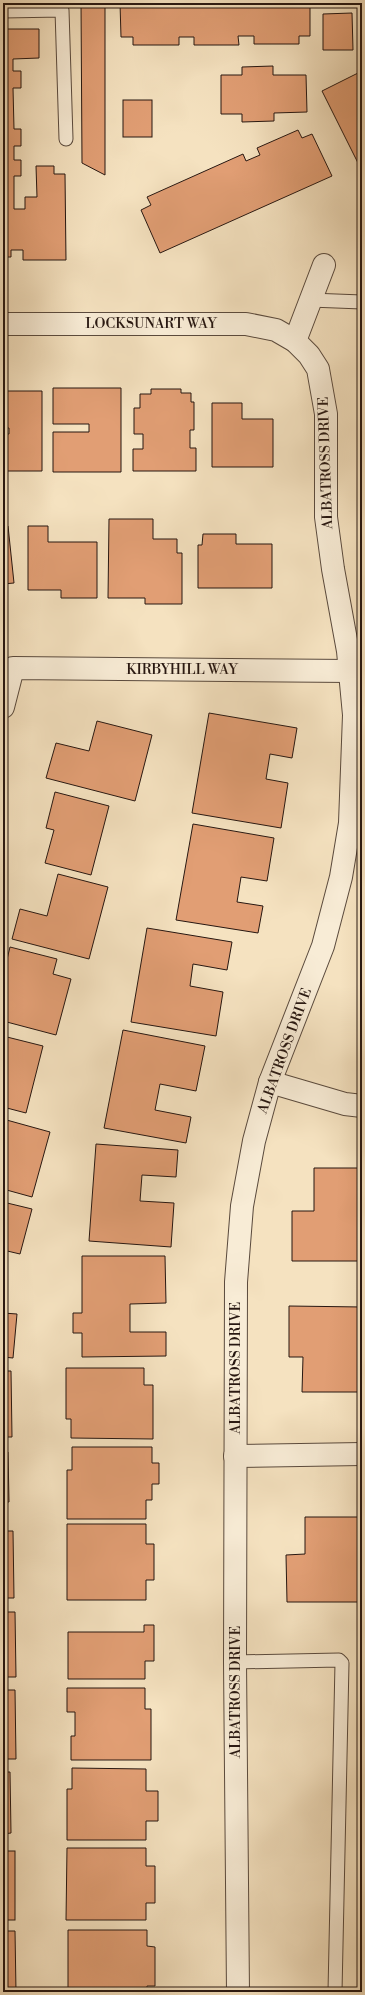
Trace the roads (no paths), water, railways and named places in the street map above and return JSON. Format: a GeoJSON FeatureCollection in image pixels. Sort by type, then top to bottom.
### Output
{"type":"FeatureCollection","features":[{"type":"Feature","properties":{"kind":"street"},"geometry":{"type":"LineString","coordinates":[[295,341],[324,265]]}},
{"type":"Feature","properties":{"kind":"street","name":"LOCKSUNART WAY"},"geometry":{"type":"LineString","coordinates":[[3,324],[246,324],[276,330],[295,341]]}},
{"type":"Feature","properties":{"kind":"street","name":"ALBATROSS DRIVE"},"geometry":{"type":"LineString","coordinates":[[238,1992],[236,1282],[242,1206],[254,1141],[270,1082],[324,946],[341,877],[350,823],[353,768],[354,658],[333,569],[326,517],[326,414],[323,391],[318,369],[309,355],[295,341]]}},
{"type":"Feature","properties":{"kind":"street","name":"KIRBYHILL WAY"},"geometry":{"type":"LineString","coordinates":[[3,707],[13,668],[354,658]]}},
{"type":"Feature","properties":{"kind":"street"},"geometry":{"type":"LineString","coordinates":[[270,1082],[345,1104],[362,1106]]}},
{"type":"Feature","properties":{"kind":"street"},"geometry":{"type":"LineString","coordinates":[[236,1456],[362,1454]]}},
{"type":"Feature","properties":{"kind":"lane"},"geometry":{"type":"LineString","coordinates":[[3,11],[62,10],[66,139]]}},
{"type":"Feature","properties":{"kind":"lane"},"geometry":{"type":"LineString","coordinates":[[310,300],[362,302]]}},
{"type":"Feature","properties":{"kind":"lane"},"geometry":{"type":"LineString","coordinates":[[236,1662],[339,1660],[342,1663],[335,1992]]}}]}
